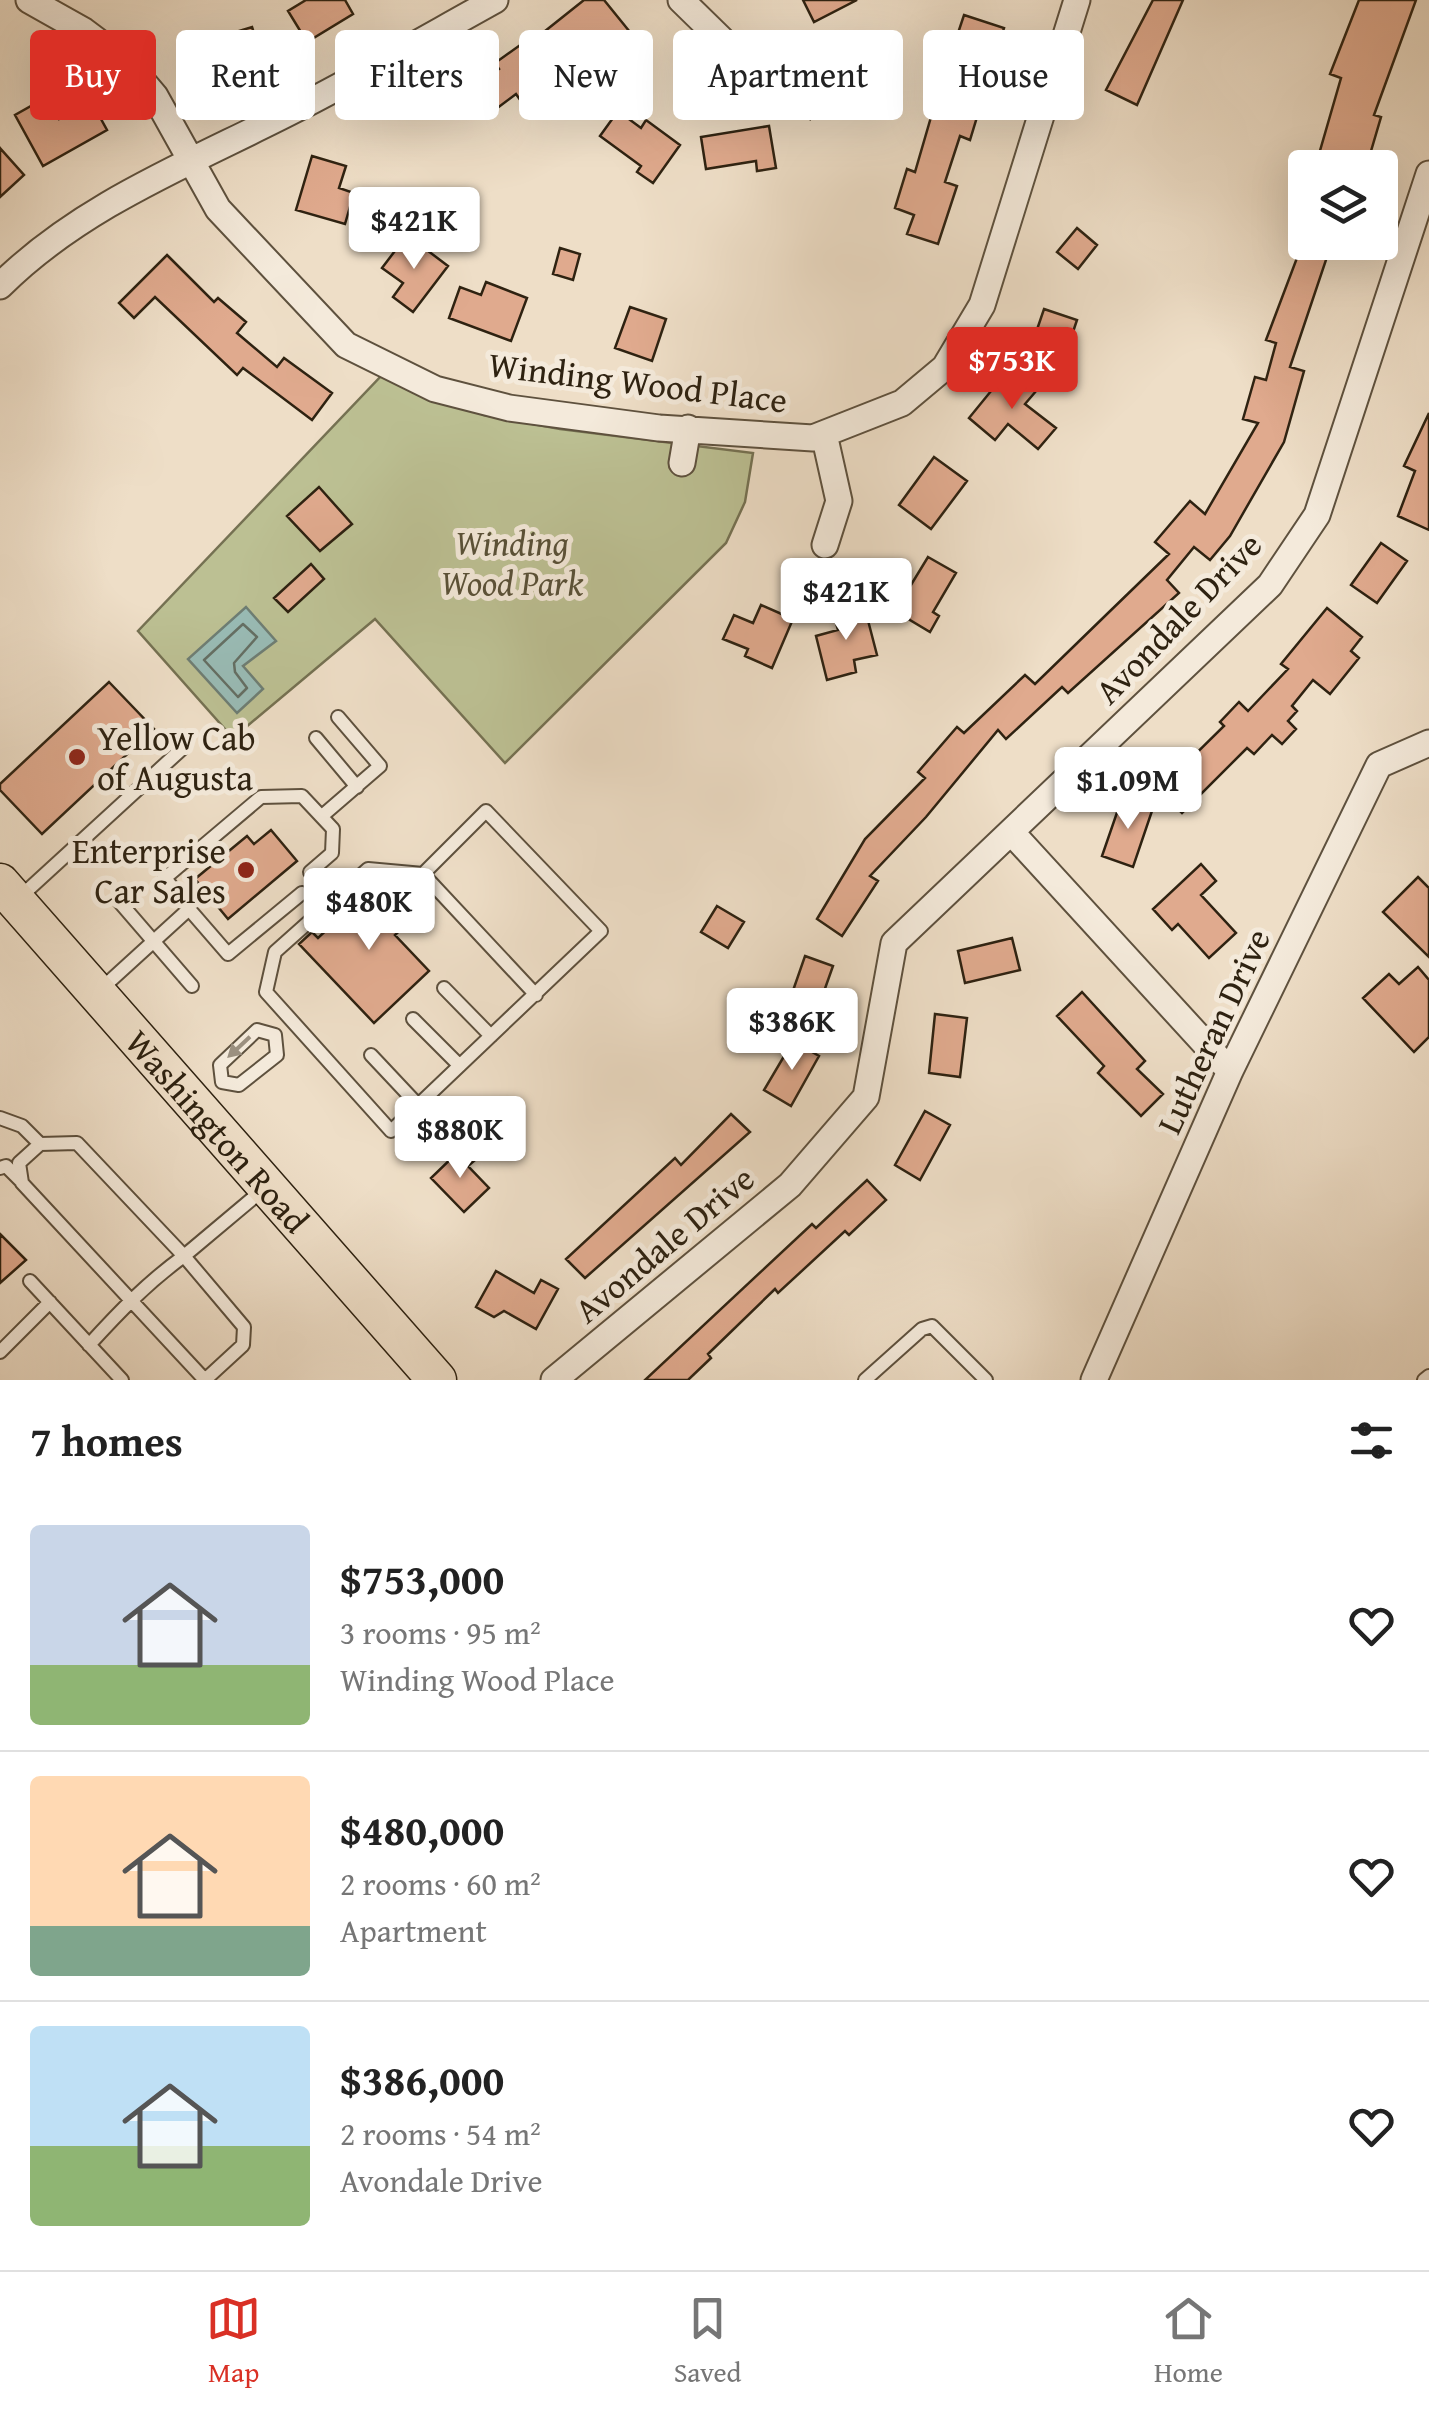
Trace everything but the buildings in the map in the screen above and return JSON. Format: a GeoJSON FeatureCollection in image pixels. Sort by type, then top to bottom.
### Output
{"type":"FeatureCollection","features":[{"type":"Feature","properties":{"kind":"main road","name":"Washington Road"},"geometry":{"type":"LineString","coordinates":[[8,892],[97,993],[208,1094],[267,1186],[437,1380]]}},
{"type":"Feature","properties":{"kind":"street","name":"Winding Wood Place"},"geometry":{"type":"LineString","coordinates":[[29,0],[84,31],[128,64],[155,96],[218,209],[346,344],[435,389],[509,408],[813,438],[902,403],[946,367],[982,306],[1078,0]]}},
{"type":"Feature","properties":{"kind":"street"},"geometry":{"type":"LineString","coordinates":[[0,286],[33,253],[190,158],[298,108],[495,0]]}},
{"type":"Feature","properties":{"kind":"street"},"geometry":{"type":"LineString","coordinates":[[681,0],[711,30]]}},
{"type":"Feature","properties":{"kind":"street","name":"Avondale Drive"},"geometry":{"type":"LineString","coordinates":[[554,1380],[790,1185],[866,1098],[894,943],[1270,585],[1317,515],[1429,174]]}},
{"type":"Feature","properties":{"kind":"street"},"geometry":{"type":"LineString","coordinates":[[682,464],[688,428]]}},
{"type":"Feature","properties":{"kind":"street"},"geometry":{"type":"LineString","coordinates":[[824,434],[839,502],[825,545]]}},
{"type":"Feature","properties":{"kind":"street","name":"Lutheran Drive"},"geometry":{"type":"LineString","coordinates":[[1094,1380],[1230,1072],[1379,765],[1429,743]]}},
{"type":"Feature","properties":{"kind":"street"},"geometry":{"type":"LineString","coordinates":[[1012,833],[1230,1072]]}},
{"type":"Feature","properties":{"kind":"lane"},"geometry":{"type":"LineString","coordinates":[[322,816],[380,766],[338,718]]}},
{"type":"Feature","properties":{"kind":"lane"},"geometry":{"type":"LineString","coordinates":[[316,738],[357,787]]}},
{"type":"Feature","properties":{"kind":"lane"},"geometry":{"type":"LineString","coordinates":[[8,892],[185,746]]}},
{"type":"Feature","properties":{"kind":"lane"},"geometry":{"type":"LineString","coordinates":[[302,893],[228,954],[165,878],[261,797],[302,796],[333,828],[332,853],[310,872]]}},
{"type":"Feature","properties":{"kind":"lane"},"geometry":{"type":"LineString","coordinates":[[423,874],[486,811],[601,931],[536,995],[390,1131],[266,992],[276,952],[368,869],[423,874],[536,995]]}},
{"type":"Feature","properties":{"kind":"lane"},"geometry":{"type":"LineString","coordinates":[[117,899],[192,986]]}},
{"type":"Feature","properties":{"kind":"lane"},"geometry":{"type":"LineString","coordinates":[[97,993],[189,909]]}},
{"type":"Feature","properties":{"kind":"lane"},"geometry":{"type":"LineString","coordinates":[[444,988],[491,1036]]}},
{"type":"Feature","properties":{"kind":"lane"},"geometry":{"type":"LineString","coordinates":[[413,1018],[459,1065]]}},
{"type":"Feature","properties":{"kind":"lane"},"geometry":{"type":"LineString","coordinates":[[275,1035],[291,1020]]}},
{"type":"Feature","properties":{"kind":"lane"},"geometry":{"type":"LineString","coordinates":[[208,1094],[220,1065],[258,1030],[275,1035]]}},
{"type":"Feature","properties":{"kind":"lane"},"geometry":{"type":"LineString","coordinates":[[208,1094],[239,1086],[277,1055],[275,1035]]}},
{"type":"Feature","properties":{"kind":"lane"},"geometry":{"type":"LineString","coordinates":[[371,1055],[418,1105]]}},
{"type":"Feature","properties":{"kind":"lane"},"geometry":{"type":"LineString","coordinates":[[0,1118],[22,1126],[40,1144]]}},
{"type":"Feature","properties":{"kind":"lane"},"geometry":{"type":"LineString","coordinates":[[0,1168],[6,1166],[205,1380],[244,1345],[244,1328],[184,1256],[78,1143],[40,1144],[19,1163],[22,1183]]}},
{"type":"Feature","properties":{"kind":"lane"},"geometry":{"type":"LineString","coordinates":[[89,1345],[131,1300],[267,1186]]}},
{"type":"Feature","properties":{"kind":"lane"},"geometry":{"type":"LineString","coordinates":[[30,1281],[122,1380]]}},
{"type":"Feature","properties":{"kind":"lane"},"geometry":{"type":"LineString","coordinates":[[0,1352],[50,1302]]}},
{"type":"Feature","properties":{"kind":"lane"},"geometry":{"type":"LineString","coordinates":[[865,1380],[922,1329],[932,1326],[986,1380]]}},
{"type":"Feature","properties":{"kind":"green space","name":"Winding Wood Park"},"geometry":{"type":"Polygon","coordinates":[[[384,373],[484,415],[560,429],[753,453],[745,502],[726,543],[505,763],[375,619],[233,738],[138,631],[384,373]]]}},
{"type":"Feature","properties":{"kind":"water"},"geometry":{"type":"Polygon","coordinates":[[[246,607],[276,641],[243,666],[263,689],[237,713],[188,659],[246,607]]]}},
{"type":"Feature","properties":{"kind":"place","name":"Yellow Cab of Augusta"},"geometry":{"type":"Point","coordinates":[77,757]}},
{"type":"Feature","properties":{"kind":"place","name":"Enterprise Car Sales"},"geometry":{"type":"Point","coordinates":[246,870]}}]}
